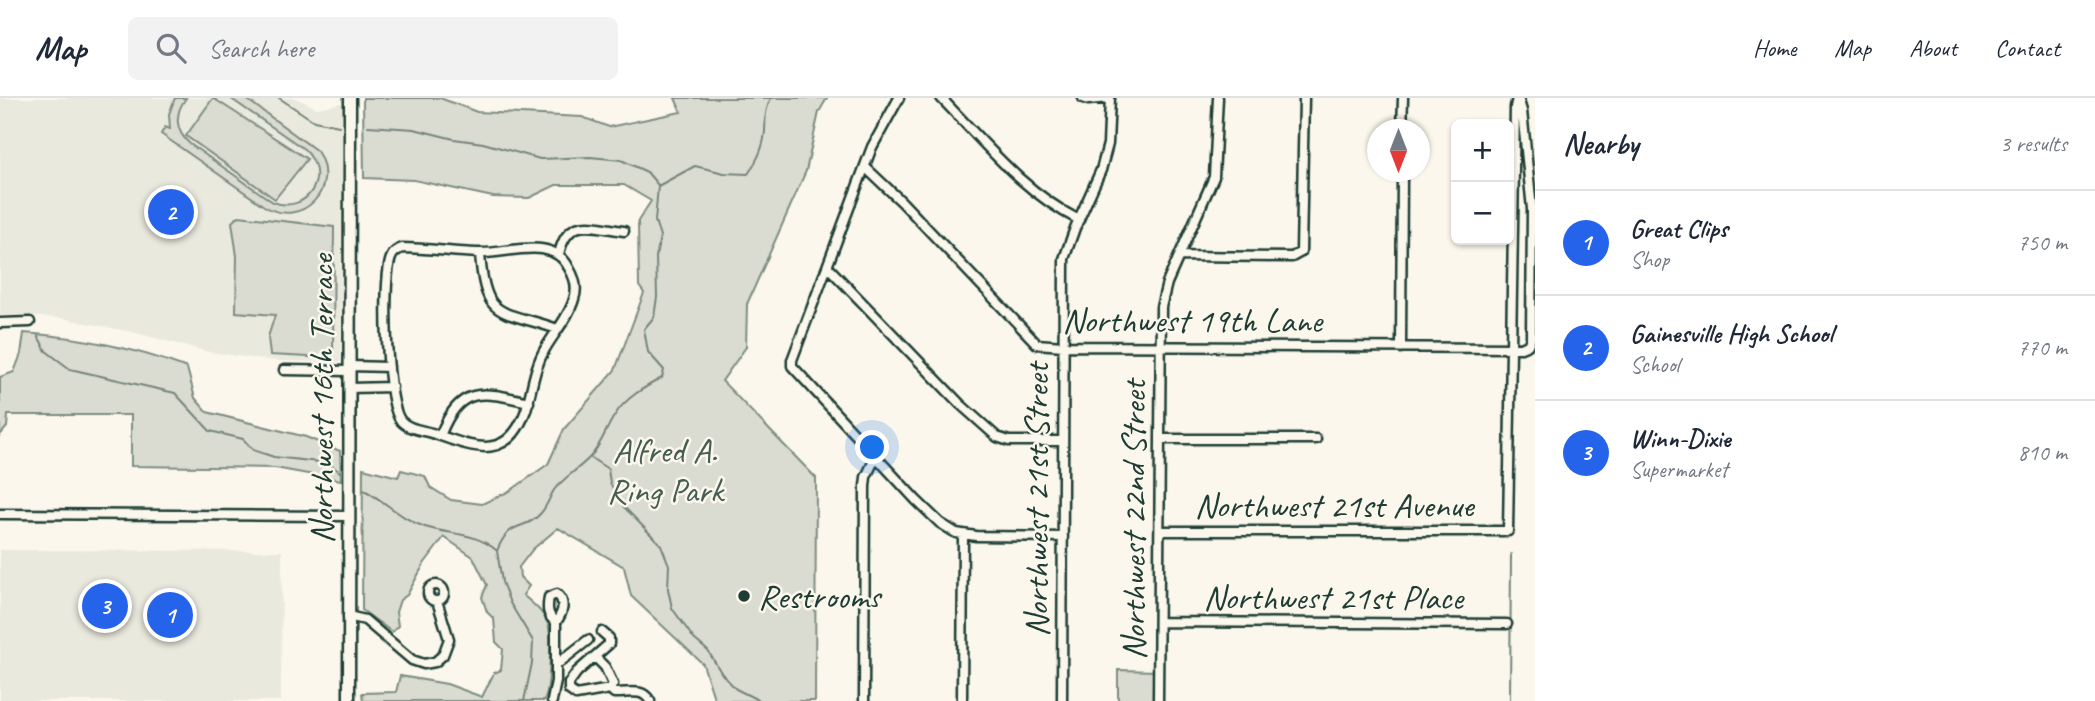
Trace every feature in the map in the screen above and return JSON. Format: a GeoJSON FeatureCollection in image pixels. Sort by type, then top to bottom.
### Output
{"type":"FeatureCollection","features":[{"type":"Feature","properties":{"kind":"street","name":"Northwest 16th Terrace"},"geometry":{"type":"LineString","coordinates":[[349,701],[350,98]]}},
{"type":"Feature","properties":{"kind":"street"},"geometry":{"type":"LineString","coordinates":[[900,98],[881,128],[792,360],[792,366],[940,523],[963,535],[1063,537]]}},
{"type":"Feature","properties":{"kind":"street"},"geometry":{"type":"LineString","coordinates":[[941,98],[1020,181],[1056,208],[1079,220]]}},
{"type":"Feature","properties":{"kind":"street"},"geometry":{"type":"LineString","coordinates":[[1083,98],[1110,98]]}},
{"type":"Feature","properties":{"kind":"street","name":"Northwest 21st Street"},"geometry":{"type":"LineString","coordinates":[[1062,701],[1064,259],[1101,170],[1108,144],[1110,98]]}},
{"type":"Feature","properties":{"kind":"street","name":"Northwest 22nd Street"},"geometry":{"type":"LineString","coordinates":[[1158,701],[1162,296],[1214,177],[1218,98]]}},
{"type":"Feature","properties":{"kind":"street"},"geometry":{"type":"LineString","coordinates":[[1180,256],[1262,258],[1292,257],[1301,252],[1304,98]]}},
{"type":"Feature","properties":{"kind":"street"},"geometry":{"type":"LineString","coordinates":[[1402,119],[1403,98]]}},
{"type":"Feature","properties":{"kind":"street"},"geometry":{"type":"LineString","coordinates":[[1518,98],[1522,111],[1534,209],[1531,338],[1528,345],[1510,349],[1511,209],[1515,107],[1518,98]]}},
{"type":"Feature","properties":{"kind":"street","name":"Northwest 19th Lane"},"geometry":{"type":"LineString","coordinates":[[866,168],[902,202],[1037,344],[1510,349]]}},
{"type":"Feature","properties":{"kind":"street"},"geometry":{"type":"LineString","coordinates":[[1401,348],[1402,182]]}},
{"type":"Feature","properties":{"kind":"street"},"geometry":{"type":"LineString","coordinates":[[559,254],[562,238],[570,230],[582,226],[624,231]]}},
{"type":"Feature","properties":{"kind":"street"},"geometry":{"type":"LineString","coordinates":[[412,248],[480,254],[529,249],[548,250],[559,254],[567,263],[576,284],[575,298],[543,352],[523,418],[513,436],[489,448],[472,447],[413,428],[401,421],[396,411],[389,367],[386,286],[390,259],[395,251],[412,248]]}},
{"type":"Feature","properties":{"kind":"street"},"geometry":{"type":"LineString","coordinates":[[480,254],[486,294],[501,313],[557,329]]}},
{"type":"Feature","properties":{"kind":"street"},"geometry":{"type":"LineString","coordinates":[[828,267],[960,404],[997,437],[1020,441],[1063,441]]}},
{"type":"Feature","properties":{"kind":"street"},"geometry":{"type":"LineString","coordinates":[[0,323],[30,322]]}},
{"type":"Feature","properties":{"kind":"street","name":"Northwest 21st Avenue"},"geometry":{"type":"LineString","coordinates":[[1160,531],[1508,531],[1510,349]]}},
{"type":"Feature","properties":{"kind":"street"},"geometry":{"type":"LineString","coordinates":[[284,370],[389,367]]}},
{"type":"Feature","properties":{"kind":"street"},"geometry":{"type":"LineString","coordinates":[[350,388],[392,387]]}},
{"type":"Feature","properties":{"kind":"street"},"geometry":{"type":"LineString","coordinates":[[440,436],[455,405],[466,397],[492,396],[528,402]]}},
{"type":"Feature","properties":{"kind":"street"},"geometry":{"type":"LineString","coordinates":[[1160,439],[1316,439]]}},
{"type":"Feature","properties":{"kind":"street"},"geometry":{"type":"LineString","coordinates":[[864,701],[865,486],[866,477],[876,456]]}},
{"type":"Feature","properties":{"kind":"street"},"geometry":{"type":"LineString","coordinates":[[0,514],[349,516]]}},
{"type":"Feature","properties":{"kind":"street"},"geometry":{"type":"LineString","coordinates":[[962,701],[963,535]]}},
{"type":"Feature","properties":{"kind":"street"},"geometry":{"type":"LineString","coordinates":[[349,621],[362,618],[412,660],[424,664],[435,662],[443,655],[449,639],[437,601]]}},
{"type":"Feature","properties":{"kind":"street"},"geometry":{"type":"LineString","coordinates":[[552,701],[556,681],[556,622]]}},
{"type":"Feature","properties":{"kind":"street","name":"Northwest 21st Place"},"geometry":{"type":"LineString","coordinates":[[1159,622],[1507,624]]}},
{"type":"Feature","properties":{"kind":"street"},"geometry":{"type":"LineString","coordinates":[[602,632],[609,638],[609,644],[578,672],[569,683],[569,690],[576,698],[610,689]]}},
{"type":"Feature","properties":{"kind":"street"},"geometry":{"type":"LineString","coordinates":[[556,662],[560,662],[588,640]]}},
{"type":"Feature","properties":{"kind":"street"},"geometry":{"type":"LineString","coordinates":[[596,657],[610,675],[610,689]]}},
{"type":"Feature","properties":{"kind":"street"},"geometry":{"type":"LineString","coordinates":[[556,681],[569,683]]}},
{"type":"Feature","properties":{"kind":"street"},"geometry":{"type":"LineString","coordinates":[[610,689],[614,693],[639,691],[650,701]]}},
{"type":"Feature","properties":{"kind":"shaded area"},"geometry":{"type":"Polygon","coordinates":[[[0,98],[295,98],[317,108],[342,103],[341,362],[276,361],[209,352],[132,332],[61,318],[0,315],[0,98]]]}},
{"type":"Feature","properties":{"kind":"shaded area"},"geometry":{"type":"Polygon","coordinates":[[[0,550],[282,551],[281,701],[0,701],[0,550]]]}},
{"type":"Feature","properties":{"kind":"green space"},"geometry":{"type":"Polygon","coordinates":[[[175,98],[186,98],[179,110],[178,122],[181,134],[190,144],[273,202],[286,205],[297,203],[306,198],[316,181],[312,159],[304,149],[230,98],[245,98],[317,151],[323,165],[321,191],[304,209],[278,212],[264,206],[161,134],[165,127],[170,129],[169,114],[175,98]]]}},
{"type":"Feature","properties":{"kind":"green space"},"geometry":{"type":"Polygon","coordinates":[[[213,98],[307,159],[275,199],[186,136],[213,98]]]}},
{"type":"Feature","properties":{"kind":"green space","name":"Alfred A. Ring Park"},"geometry":{"type":"Polygon","coordinates":[[[363,98],[440,98],[477,112],[582,117],[609,127],[681,112],[675,98],[827,98],[819,112],[806,171],[747,304],[746,347],[722,381],[816,478],[815,701],[715,701],[703,664],[631,596],[624,567],[558,528],[533,549],[519,567],[520,577],[529,586],[523,595],[544,616],[548,624],[549,675],[544,701],[363,701],[362,693],[396,692],[400,676],[447,684],[482,697],[494,673],[501,670],[503,649],[496,642],[494,619],[487,612],[482,597],[487,585],[473,557],[444,537],[424,564],[407,595],[400,600],[396,612],[398,626],[392,632],[362,610],[363,468],[398,477],[401,470],[425,476],[430,487],[451,500],[482,504],[510,491],[548,464],[564,429],[615,370],[644,293],[639,286],[638,221],[651,201],[624,185],[556,185],[529,198],[493,197],[414,180],[364,178],[363,98]]]}},
{"type":"Feature","properties":{"kind":"green space"},"geometry":{"type":"Polygon","coordinates":[[[239,216],[334,227],[333,354],[329,358],[270,355],[268,337],[275,315],[236,312],[237,256],[232,222],[239,216]]]}},
{"type":"Feature","properties":{"kind":"green space"},"geometry":{"type":"Polygon","coordinates":[[[24,333],[107,344],[187,368],[195,398],[207,412],[306,437],[340,451],[341,480],[275,468],[131,466],[131,415],[8,415],[7,427],[0,435],[0,377],[14,372],[21,354],[24,333]]]}},
{"type":"Feature","properties":{"kind":"green space"},"geometry":{"type":"Polygon","coordinates":[[[1118,670],[1157,671],[1156,701],[1118,701],[1118,670]]]}},
{"type":"Feature","properties":{"kind":"waterway"},"geometry":{"type":"LineString","coordinates":[[279,98],[314,121],[339,126]]}},
{"type":"Feature","properties":{"kind":"waterway"},"geometry":{"type":"LineString","coordinates":[[497,551],[507,534],[540,514],[558,485],[594,453],[624,403],[662,378],[664,370],[648,352],[644,329],[654,317],[657,297],[656,257],[660,236],[655,221],[658,186],[695,166],[724,173],[748,174],[762,149],[766,111],[771,98]]}},
{"type":"Feature","properties":{"kind":"waterway"},"geometry":{"type":"LineString","coordinates":[[368,126],[414,129],[483,143],[540,159],[590,157],[621,160],[647,172],[658,185]]}},
{"type":"Feature","properties":{"kind":"waterway"},"geometry":{"type":"LineString","coordinates":[[38,336],[46,351],[70,369],[175,393],[210,431],[243,439],[253,450],[274,457],[328,463],[340,472]]}},
{"type":"Feature","properties":{"kind":"waterway"},"geometry":{"type":"LineString","coordinates":[[591,458],[608,469],[610,483],[623,506],[661,545],[669,565],[668,589],[672,608],[736,689],[760,701]]}},
{"type":"Feature","properties":{"kind":"waterway"},"geometry":{"type":"LineString","coordinates":[[364,490],[416,524],[471,537],[496,550]]}},
{"type":"Feature","properties":{"kind":"waterway"},"geometry":{"type":"LineString","coordinates":[[497,551],[502,582],[510,603],[533,641],[532,663],[524,701]]}},
{"type":"Feature","properties":{"kind":"waterway"},"geometry":{"type":"LineString","coordinates":[[1510,701],[1511,554]]}},
{"type":"Feature","properties":{"kind":"place","name":"Gainesville High School"},"geometry":{"type":"Point","coordinates":[171,212]}},
{"type":"Feature","properties":{"kind":"place","name":"Restrooms"},"geometry":{"type":"Point","coordinates":[744,596]}},
{"type":"Feature","properties":{"kind":"place","name":"Winn-Dixie"},"geometry":{"type":"Point","coordinates":[105,606]}},
{"type":"Feature","properties":{"kind":"place","name":"Great Clips"},"geometry":{"type":"Point","coordinates":[170,615]}}]}
